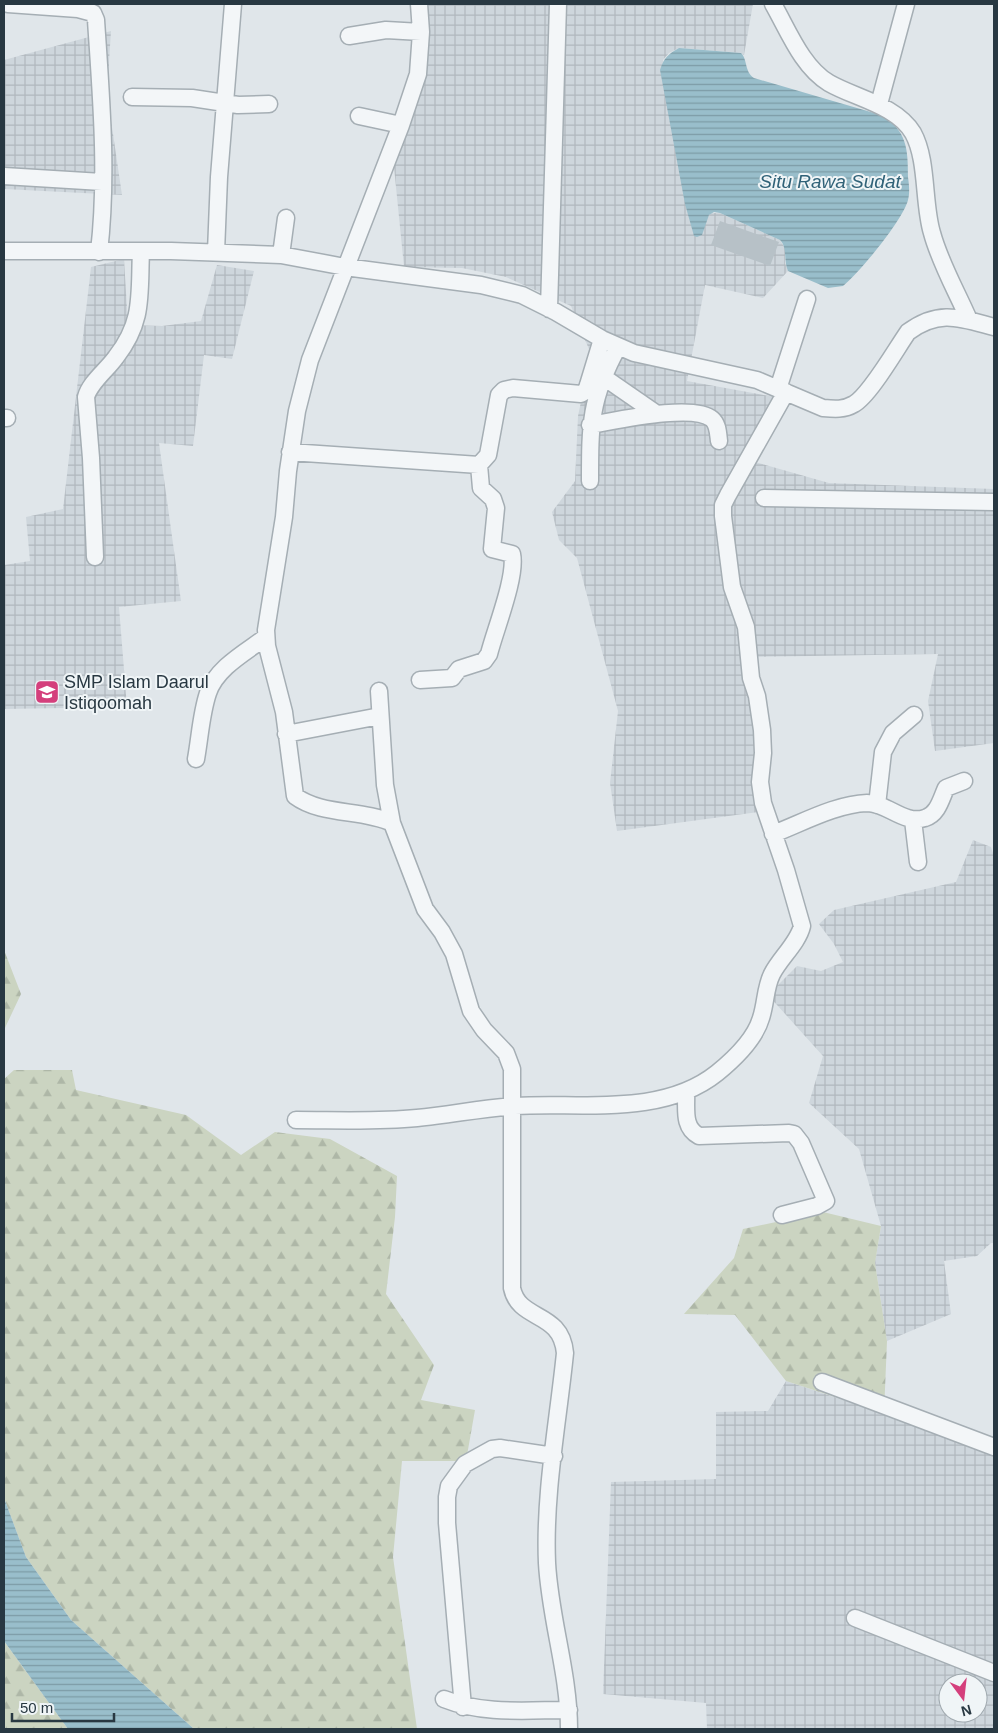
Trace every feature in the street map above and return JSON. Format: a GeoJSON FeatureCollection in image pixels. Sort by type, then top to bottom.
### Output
{"type":"FeatureCollection","features":[{"type":"Feature","properties":{"kind":"street"},"geometry":{"type":"LineString","coordinates":[[8,4],[78,8],[93,13],[96,20],[102,99],[102,182],[99,252]]}},
{"type":"Feature","properties":{"kind":"street"},"geometry":{"type":"LineString","coordinates":[[216,252],[219,177],[227,104],[233,4]]}},
{"type":"Feature","properties":{"kind":"street"},"geometry":{"type":"LineString","coordinates":[[392,823],[313,805],[295,796],[284,712],[266,637],[284,517],[290,452],[302,383],[401,125],[418,74],[421,32],[419,4]]}},
{"type":"Feature","properties":{"kind":"street"},"geometry":{"type":"LineString","coordinates":[[549,308],[558,4]]}},
{"type":"Feature","properties":{"kind":"street"},"geometry":{"type":"LineString","coordinates":[[773,4],[807,62],[817,73],[829,83],[879,104],[906,125],[917,142],[931,232],[969,320]]}},
{"type":"Feature","properties":{"kind":"street"},"geometry":{"type":"LineString","coordinates":[[879,104],[906,4]]}},
{"type":"Feature","properties":{"kind":"street"},"geometry":{"type":"LineString","coordinates":[[348,36],[386,30],[421,32]]}},
{"type":"Feature","properties":{"kind":"street"},"geometry":{"type":"LineString","coordinates":[[132,97],[204,99],[227,104],[269,104]]}},
{"type":"Feature","properties":{"kind":"street"},"geometry":{"type":"LineString","coordinates":[[359,116],[401,125]]}},
{"type":"Feature","properties":{"kind":"street"},"geometry":{"type":"LineString","coordinates":[[4,176],[102,182]]}},
{"type":"Feature","properties":{"kind":"street"},"geometry":{"type":"LineString","coordinates":[[281,255],[286,218]]}},
{"type":"Feature","properties":{"kind":"street"},"geometry":{"type":"LineString","coordinates":[[4,251],[216,252],[281,255],[345,268],[502,288],[549,308],[618,347],[757,380],[823,408],[846,408],[855,404],[865,394],[908,332],[918,324],[934,317],[945,316],[994,327]]}},
{"type":"Feature","properties":{"kind":"street"},"geometry":{"type":"LineString","coordinates":[[95,557],[91,458],[86,397],[88,389],[115,358],[133,332],[138,314],[141,251]]}},
{"type":"Feature","properties":{"kind":"street"},"geometry":{"type":"LineString","coordinates":[[296,1120],[387,1120],[514,1106],[631,1103],[654,1100],[686,1091],[717,1073],[733,1059],[755,1032],[761,1019],[771,975],[801,930],[798,912],[763,803],[760,782],[763,753],[762,730],[757,696],[751,678],[746,626],[732,587],[723,505],[782,391],[807,299]]}},
{"type":"Feature","properties":{"kind":"street"},"geometry":{"type":"LineString","coordinates":[[420,680],[452,678],[459,669],[484,661],[489,654],[506,595],[514,561],[512,554],[492,549],[496,508],[493,500],[481,488],[479,465],[488,455],[497,400],[504,390],[513,388],[581,394],[586,391],[602,339]]}},
{"type":"Feature","properties":{"kind":"street"},"geometry":{"type":"LineString","coordinates":[[590,481],[590,425],[602,376],[618,347]]}},
{"type":"Feature","properties":{"kind":"street"},"geometry":{"type":"LineString","coordinates":[[602,376],[658,414]]}},
{"type":"Feature","properties":{"kind":"street"},"geometry":{"type":"LineString","coordinates":[[590,425],[682,412],[705,416],[715,424],[719,441]]}},
{"type":"Feature","properties":{"kind":"street"},"geometry":{"type":"LineString","coordinates":[[290,452],[479,465]]}},
{"type":"Feature","properties":{"kind":"street"},"geometry":{"type":"LineString","coordinates":[[764,498],[994,502]]}},
{"type":"Feature","properties":{"kind":"street"},"geometry":{"type":"LineString","coordinates":[[196,759],[204,713],[212,685],[232,662],[266,637]]}},
{"type":"Feature","properties":{"kind":"street"},"geometry":{"type":"LineString","coordinates":[[379,691],[385,785],[392,823],[425,909],[445,937],[454,954],[471,1011],[479,1024],[510,1060],[514,1106],[512,1288],[520,1304],[557,1328],[564,1343],[565,1353],[554,1456],[547,1561],[552,1612],[569,1710],[569,1729]]}},
{"type":"Feature","properties":{"kind":"street"},"geometry":{"type":"LineString","coordinates":[[877,805],[883,752],[894,733],[914,715]]}},
{"type":"Feature","properties":{"kind":"street"},"geometry":{"type":"LineString","coordinates":[[286,734],[380,716]]}},
{"type":"Feature","properties":{"kind":"street"},"geometry":{"type":"LineString","coordinates":[[772,834],[844,807],[870,803],[884,806],[913,820],[931,815],[937,809],[946,788],[964,781]]}},
{"type":"Feature","properties":{"kind":"street"},"geometry":{"type":"LineString","coordinates":[[913,820],[918,862]]}},
{"type":"Feature","properties":{"kind":"street"},"geometry":{"type":"LineString","coordinates":[[686,1091],[687,1124],[692,1132],[699,1136],[789,1133],[799,1138],[826,1201],[817,1206],[782,1215]]}},
{"type":"Feature","properties":{"kind":"street"},"geometry":{"type":"LineString","coordinates":[[822,1382],[994,1446]]}},
{"type":"Feature","properties":{"kind":"street"},"geometry":{"type":"LineString","coordinates":[[463,1707],[447,1522],[449,1486],[465,1464],[492,1449],[500,1448],[554,1456]]}},
{"type":"Feature","properties":{"kind":"street"},"geometry":{"type":"LineString","coordinates":[[855,1618],[994,1673]]}},
{"type":"Feature","properties":{"kind":"street"},"geometry":{"type":"LineString","coordinates":[[444,1699],[463,1707],[492,1710],[569,1710]]}},
{"type":"Feature","properties":{"kind":"shaded area"},"geometry":{"type":"Polygon","coordinates":[[[421,4],[753,4],[744,55],[741,53],[679,48],[669,53],[663,60],[707,218],[711,213],[720,213],[780,240],[785,248],[785,263],[788,271],[763,298],[705,285],[687,381],[775,397],[741,458],[829,483],[994,489],[994,743],[935,751],[928,701],[938,654],[747,657],[765,811],[617,831],[610,783],[618,711],[577,558],[559,540],[552,512],[575,481],[578,416],[591,354],[571,306],[506,277],[462,268],[404,267],[393,157],[424,80],[421,4]]]}},
{"type":"Feature","properties":{"kind":"shaded area"},"geometry":{"type":"Polygon","coordinates":[[[111,31],[107,93],[122,195],[4,189],[4,60],[111,31]]]}},
{"type":"Feature","properties":{"kind":"shaded area"},"geometry":{"type":"Polygon","coordinates":[[[124,259],[128,325],[162,326],[201,321],[217,265],[254,271],[232,359],[204,355],[193,446],[159,443],[181,601],[119,607],[127,707],[4,709],[4,565],[30,561],[26,517],[63,509],[91,267],[124,259]]]}},
{"type":"Feature","properties":{"kind":"shaded area"},"geometry":{"type":"Polygon","coordinates":[[[973,840],[991,847],[994,856],[994,1243],[991,1243],[977,1256],[944,1261],[951,1314],[887,1341],[875,1263],[881,1226],[859,1149],[809,1103],[823,1056],[768,995],[797,966],[821,971],[843,962],[834,944],[819,924],[834,910],[956,882],[973,840]]]}},
{"type":"Feature","properties":{"kind":"shaded area"},"geometry":{"type":"Polygon","coordinates":[[[786,1381],[994,1450],[994,1729],[707,1729],[706,1703],[603,1694],[611,1482],[716,1479],[716,1412],[768,1411],[786,1381]]]}},
{"type":"Feature","properties":{"kind":"green space"},"geometry":{"type":"Polygon","coordinates":[[[4,950],[21,994],[4,1030],[4,950]]]}},
{"type":"Feature","properties":{"kind":"green space"},"geometry":{"type":"Polygon","coordinates":[[[14,1070],[72,1070],[76,1090],[186,1115],[241,1155],[275,1132],[330,1139],[397,1176],[395,1217],[386,1294],[434,1365],[421,1400],[475,1410],[466,1461],[402,1461],[393,1557],[417,1729],[194,1729],[71,1620],[26,1557],[4,1498],[4,1079],[14,1070]]]}},
{"type":"Feature","properties":{"kind":"green space"},"geometry":{"type":"Polygon","coordinates":[[[823,1212],[881,1226],[875,1263],[887,1341],[884,1413],[786,1381],[735,1315],[684,1314],[734,1258],[743,1229],[823,1212]]]}},
{"type":"Feature","properties":{"kind":"green space"},"geometry":{"type":"Polygon","coordinates":[[[4,1641],[68,1729],[4,1729],[4,1641]]]}},
{"type":"Feature","properties":{"kind":"water","name":"Situ Rawa Sudat"},"geometry":{"type":"Polygon","coordinates":[[[679,48],[741,53],[749,72],[754,78],[881,115],[890,121],[901,134],[907,158],[908,200],[890,232],[860,269],[843,286],[828,288],[788,271],[784,247],[780,240],[720,213],[714,212],[709,215],[702,235],[694,236],[685,204],[660,70],[667,57],[679,48]]]}},
{"type":"Feature","properties":{"kind":"water"},"geometry":{"type":"Polygon","coordinates":[[[4,1498],[26,1557],[71,1620],[194,1729],[68,1729],[4,1641],[4,1498]]]}},
{"type":"Feature","properties":{"kind":"building"},"geometry":{"type":"Polygon","coordinates":[[[720,221],[779,242],[770,266],[711,245],[720,221]]]}},
{"type":"Feature","properties":{"kind":"place","name":"SMP Islam Daarul Istiqoomah"},"geometry":{"type":"Point","coordinates":[47,692]}}]}
